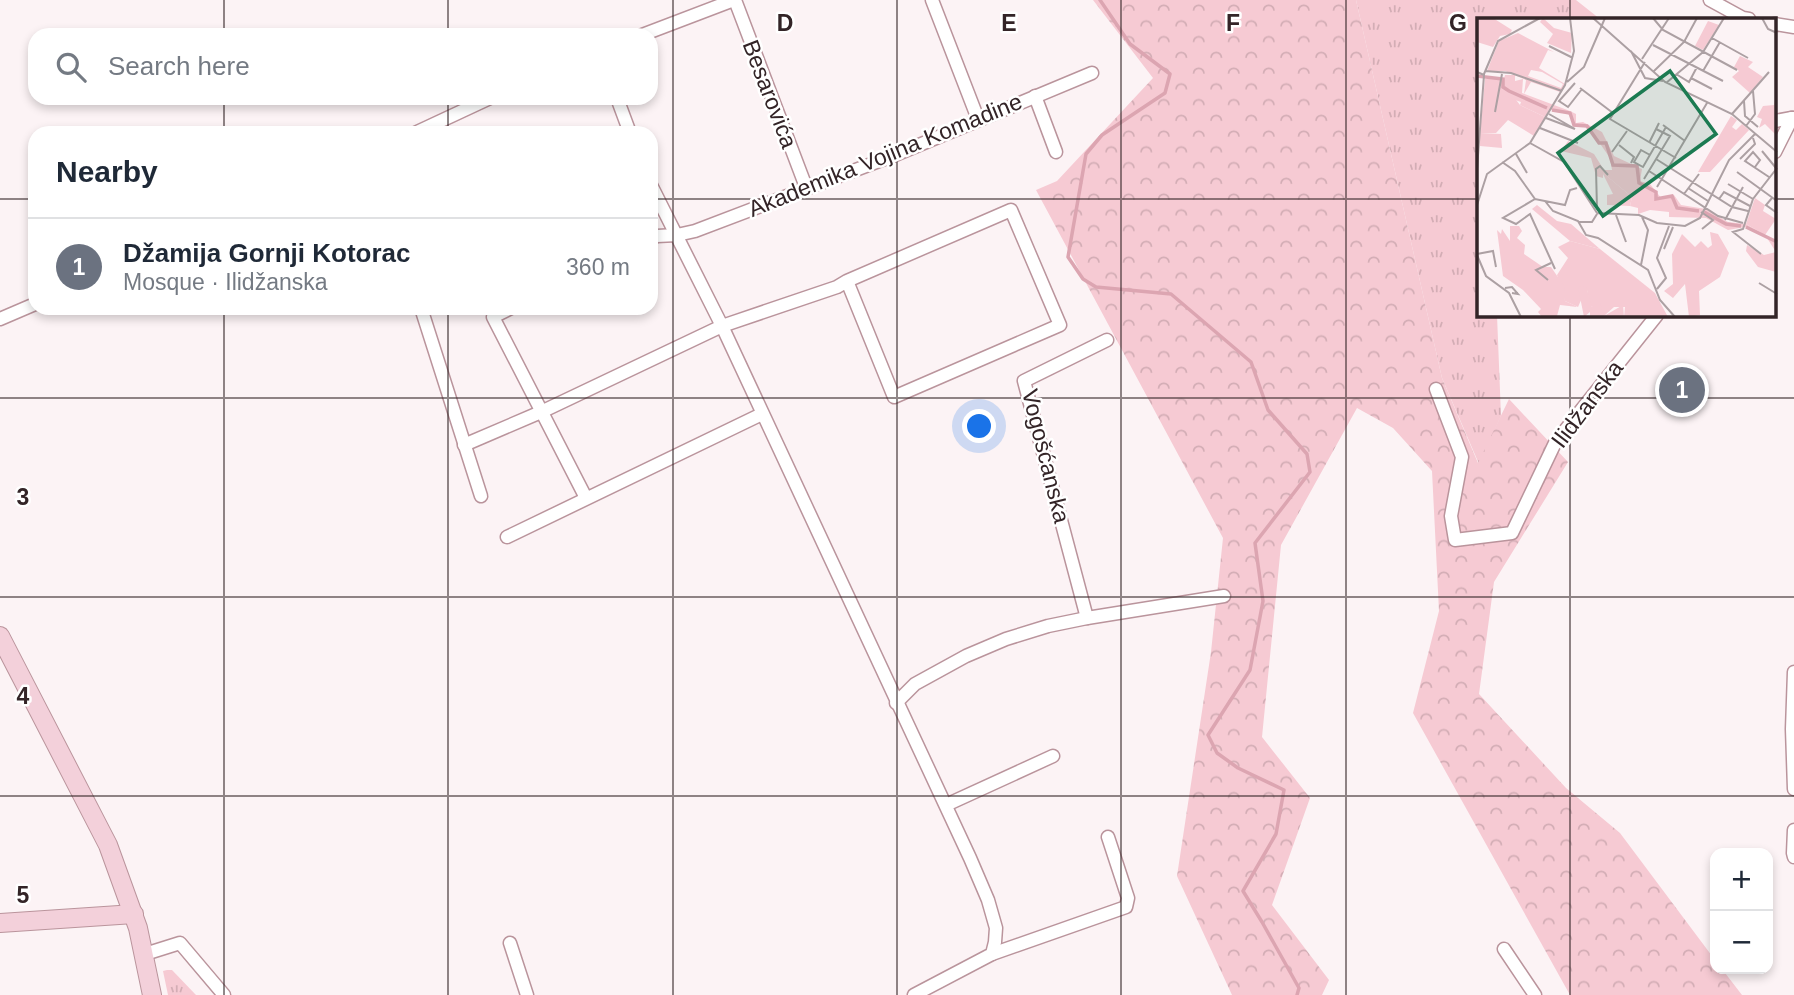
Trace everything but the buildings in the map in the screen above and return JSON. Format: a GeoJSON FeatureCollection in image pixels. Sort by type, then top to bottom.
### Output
{"type":"FeatureCollection","features":[{"type":"Feature","properties":{"kind":"street"},"geometry":{"type":"LineString","coordinates":[[658,29],[734,0]]}},
{"type":"Feature","properties":{"kind":"street","name":"Besarovića"},"geometry":{"type":"LineString","coordinates":[[734,0],[806,187]]}},
{"type":"Feature","properties":{"kind":"street"},"geometry":{"type":"LineString","coordinates":[[932,0],[978,119]]}},
{"type":"Feature","properties":{"kind":"street"},"geometry":{"type":"LineString","coordinates":[[1710,0],[1743,18]]}},
{"type":"Feature","properties":{"kind":"street"},"geometry":{"type":"LineString","coordinates":[[1776,24],[1794,27]]}},
{"type":"Feature","properties":{"kind":"street","name":"Akademika Vojina Komadine"},"geometry":{"type":"LineString","coordinates":[[658,236],[695,231],[895,155],[1092,73]]}},
{"type":"Feature","properties":{"kind":"street"},"geometry":{"type":"LineString","coordinates":[[1035,96],[1056,152]]}},
{"type":"Feature","properties":{"kind":"street"},"geometry":{"type":"LineString","coordinates":[[430,126],[475,105]]}},
{"type":"Feature","properties":{"kind":"street"},"geometry":{"type":"LineString","coordinates":[[620,105],[627,126]]}},
{"type":"Feature","properties":{"kind":"street"},"geometry":{"type":"LineString","coordinates":[[1776,150],[1793,118]]}},
{"type":"Feature","properties":{"kind":"street"},"geometry":{"type":"LineString","coordinates":[[658,198],[722,326],[946,805],[996,928],[992,954]]}},
{"type":"Feature","properties":{"kind":"street"},"geometry":{"type":"LineString","coordinates":[[464,445],[541,412],[722,326],[848,281],[1011,210],[1060,325],[894,397],[848,281]]}},
{"type":"Feature","properties":{"kind":"street"},"geometry":{"type":"LineString","coordinates":[[0,319],[28,307]]}},
{"type":"Feature","properties":{"kind":"street"},"geometry":{"type":"LineString","coordinates":[[423,315],[481,496]]}},
{"type":"Feature","properties":{"kind":"street"},"geometry":{"type":"LineString","coordinates":[[497,315],[493,317],[586,498]]}},
{"type":"Feature","properties":{"kind":"street","name":"Ilidžanska"},"geometry":{"type":"LineString","coordinates":[[1436,389],[1462,457],[1451,516],[1455,540],[1512,533],[1555,443],[1655,317]]}},
{"type":"Feature","properties":{"kind":"street","name":"Vogošćanska"},"geometry":{"type":"LineString","coordinates":[[1087,618],[1024,381],[1107,340]]}},
{"type":"Feature","properties":{"kind":"street"},"geometry":{"type":"LineString","coordinates":[[507,537],[762,414]]}},
{"type":"Feature","properties":{"kind":"street"},"geometry":{"type":"LineString","coordinates":[[896,703],[915,684],[967,656],[1048,625],[1224,596]]}},
{"type":"Feature","properties":{"kind":"street"},"geometry":{"type":"LineString","coordinates":[[0,636],[107,845],[134,914],[152,995]]}},
{"type":"Feature","properties":{"kind":"street"},"geometry":{"type":"LineString","coordinates":[[1794,672],[1794,789]]}},
{"type":"Feature","properties":{"kind":"street"},"geometry":{"type":"LineString","coordinates":[[946,805],[1053,756]]}},
{"type":"Feature","properties":{"kind":"street"},"geometry":{"type":"LineString","coordinates":[[1794,830],[1794,857]]}},
{"type":"Feature","properties":{"kind":"street"},"geometry":{"type":"LineString","coordinates":[[914,995],[992,954],[1126,907],[1128,898],[1108,837]]}},
{"type":"Feature","properties":{"kind":"street"},"geometry":{"type":"LineString","coordinates":[[0,923],[134,914]]}},
{"type":"Feature","properties":{"kind":"street"},"geometry":{"type":"LineString","coordinates":[[145,954],[180,943],[224,995]]}},
{"type":"Feature","properties":{"kind":"street"},"geometry":{"type":"LineString","coordinates":[[510,943],[527,995]]}},
{"type":"Feature","properties":{"kind":"street"},"geometry":{"type":"LineString","coordinates":[[1504,949],[1535,995]]}},
{"type":"Feature","properties":{"kind":"green space"},"geometry":{"type":"Polygon","coordinates":[[[1093,0],[1356,0],[1442,378],[1478,463],[1509,399],[1568,462],[1494,582],[1479,694],[1566,788],[1620,833],[1710,953],[1710,974],[1726,974],[1742,995],[1570,995],[1413,713],[1439,611],[1432,471],[1393,428],[1357,408],[1281,545],[1262,737],[1310,798],[1272,905],[1329,980],[1322,995],[1232,995],[1177,876],[1211,652],[1223,538],[1036,190],[1057,181],[1153,78],[1093,0]]]}},
{"type":"Feature","properties":{"kind":"green space"},"geometry":{"type":"Polygon","coordinates":[[[1356,0],[1576,0],[1599,18],[1477,18],[1477,317],[1497,317],[1501,416],[1479,464],[1442,378],[1356,0]]]}},
{"type":"Feature","properties":{"kind":"green space"},"geometry":{"type":"Polygon","coordinates":[[[172,970],[196,995],[168,995],[163,971],[172,970]]]}},
{"type":"Feature","properties":{"kind":"waterway"},"geometry":{"type":"LineString","coordinates":[[1100,0],[1130,44],[1170,74],[1165,93],[1102,135],[1086,154],[1068,257],[1083,279],[1096,287],[1171,294],[1251,362],[1268,410],[1307,454],[1310,472],[1255,543],[1263,601],[1250,670],[1208,735],[1217,753],[1238,768],[1284,790],[1276,834],[1243,891],[1299,988],[1297,995]]}},
{"type":"Feature","properties":{"kind":"place","name":"Džamija Gornji Kotorac"},"geometry":{"type":"Point","coordinates":[1682,390]}}]}
